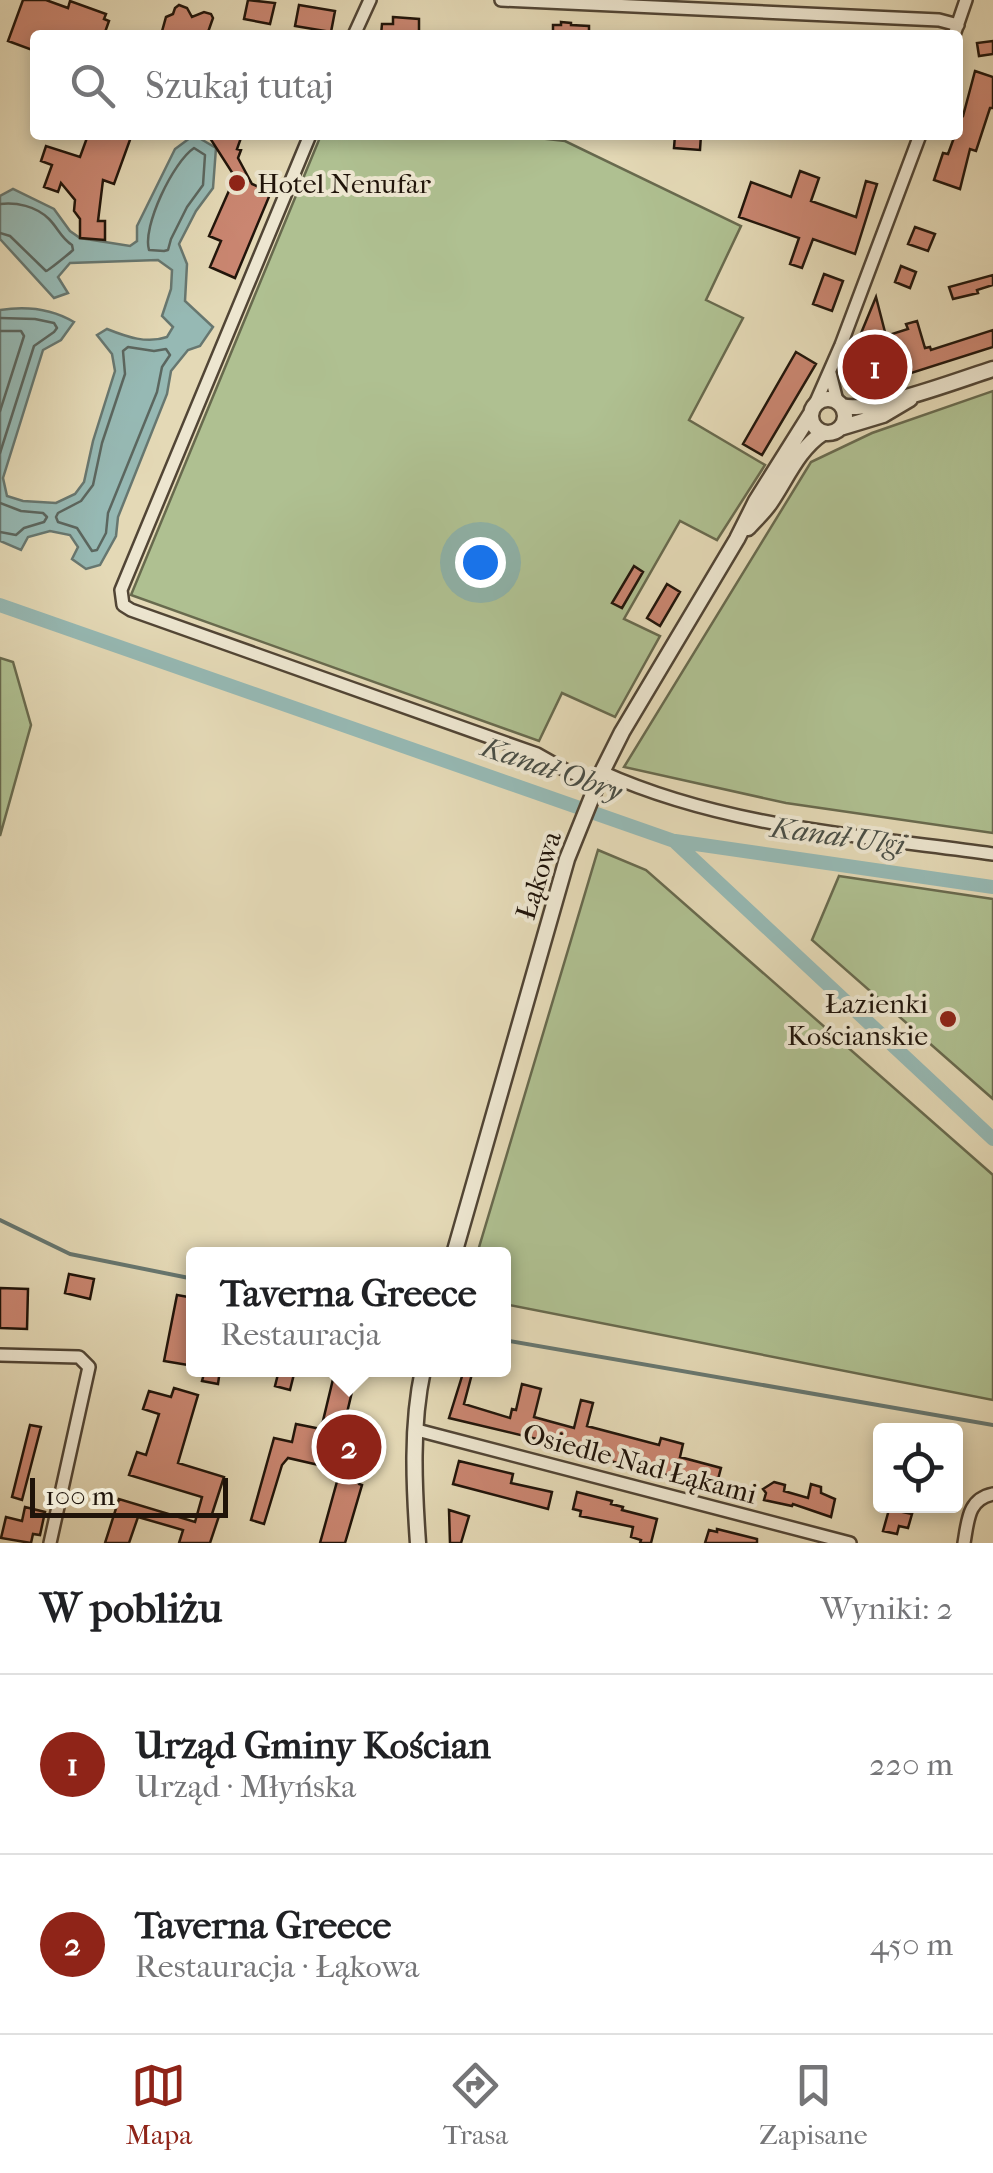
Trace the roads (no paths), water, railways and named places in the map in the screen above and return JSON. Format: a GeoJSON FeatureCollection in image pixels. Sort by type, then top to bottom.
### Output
{"type":"FeatureCollection","features":[{"type":"Feature","properties":{"kind":"street"},"geometry":{"type":"LineString","coordinates":[[356,30],[370,0]]}},
{"type":"Feature","properties":{"kind":"street"},"geometry":{"type":"LineString","coordinates":[[500,0],[940,20],[956,30],[966,0]]}},
{"type":"Feature","properties":{"kind":"street"},"geometry":{"type":"LineString","coordinates":[[308,140],[121,590],[123,605],[537,754],[567,771],[770,822],[993,854]]}},
{"type":"Feature","properties":{"kind":"street","name":"Łąkowa"},"geometry":{"type":"LineString","coordinates":[[456,1247],[567,859],[599,780],[622,732],[812,410],[830,373],[918,140]]}},
{"type":"Feature","properties":{"kind":"street"},"geometry":{"type":"LineString","coordinates":[[924,392],[883,415],[835,432],[823,433],[813,426],[812,410],[826,398],[860,408],[993,369]]}},
{"type":"Feature","properties":{"kind":"street"},"geometry":{"type":"LineString","coordinates":[[830,373],[845,417],[840,428]]}},
{"type":"Feature","properties":{"kind":"street","name":"Łąkowa"},"geometry":{"type":"LineString","coordinates":[[737,539],[768,507],[798,457],[823,433]]}},
{"type":"Feature","properties":{"kind":"street"},"geometry":{"type":"LineString","coordinates":[[0,1354],[78,1357],[89,1366],[50,1543]]}},
{"type":"Feature","properties":{"kind":"street"},"geometry":{"type":"LineString","coordinates":[[418,1543],[415,1466],[422,1377]]}},
{"type":"Feature","properties":{"kind":"street","name":"Osiedle Nad Łąkami"},"geometry":{"type":"LineString","coordinates":[[417,1430],[850,1543]]}},
{"type":"Feature","properties":{"kind":"street"},"geometry":{"type":"LineString","coordinates":[[964,1543],[972,1506],[979,1498],[993,1494]]}},
{"type":"Feature","properties":{"kind":"water"},"geometry":{"type":"Polygon","coordinates":[[[187,140],[202,140],[216,148],[213,188],[179,244],[187,264],[185,301],[213,327],[200,346],[188,350],[171,371],[167,394],[118,517],[116,536],[100,565],[86,569],[72,559],[78,547],[70,535],[50,531],[28,537],[21,550],[0,541],[0,310],[38,310],[74,322],[61,340],[43,350],[3,478],[7,496],[56,503],[75,494],[84,482],[115,371],[112,354],[97,335],[107,329],[144,340],[167,337],[173,327],[162,316],[171,289],[172,270],[158,260],[70,263],[58,277],[68,293],[54,298],[0,239],[0,196],[13,189],[54,209],[80,238],[130,246],[137,241],[137,226],[175,149],[187,140]]]}},
{"type":"Feature","properties":{"kind":"waterway","name":"Kanał Obry"},"geometry":{"type":"LineString","coordinates":[[0,605],[674,841],[993,1139]]}},
{"type":"Feature","properties":{"kind":"waterway","name":"Kanał Ulgi"},"geometry":{"type":"LineString","coordinates":[[675,841],[993,887]]}},
{"type":"Feature","properties":{"kind":"waterway"},"geometry":{"type":"LineString","coordinates":[[0,1220],[70,1254],[186,1277]]}},
{"type":"Feature","properties":{"kind":"waterway"},"geometry":{"type":"LineString","coordinates":[[511,1341],[993,1425]]}},
{"type":"Feature","properties":{"kind":"place","name":"Hotel Nenufar"},"geometry":{"type":"Point","coordinates":[237,183]}},
{"type":"Feature","properties":{"kind":"place","name":"Urząd Gminy Kościan"},"geometry":{"type":"Point","coordinates":[875,367]}},
{"type":"Feature","properties":{"kind":"place","name":"Łazienki Kościanskie"},"geometry":{"type":"Point","coordinates":[948,1019]}},
{"type":"Feature","properties":{"kind":"place","name":"Taverna Greece"},"geometry":{"type":"Point","coordinates":[349,1447]}}]}
